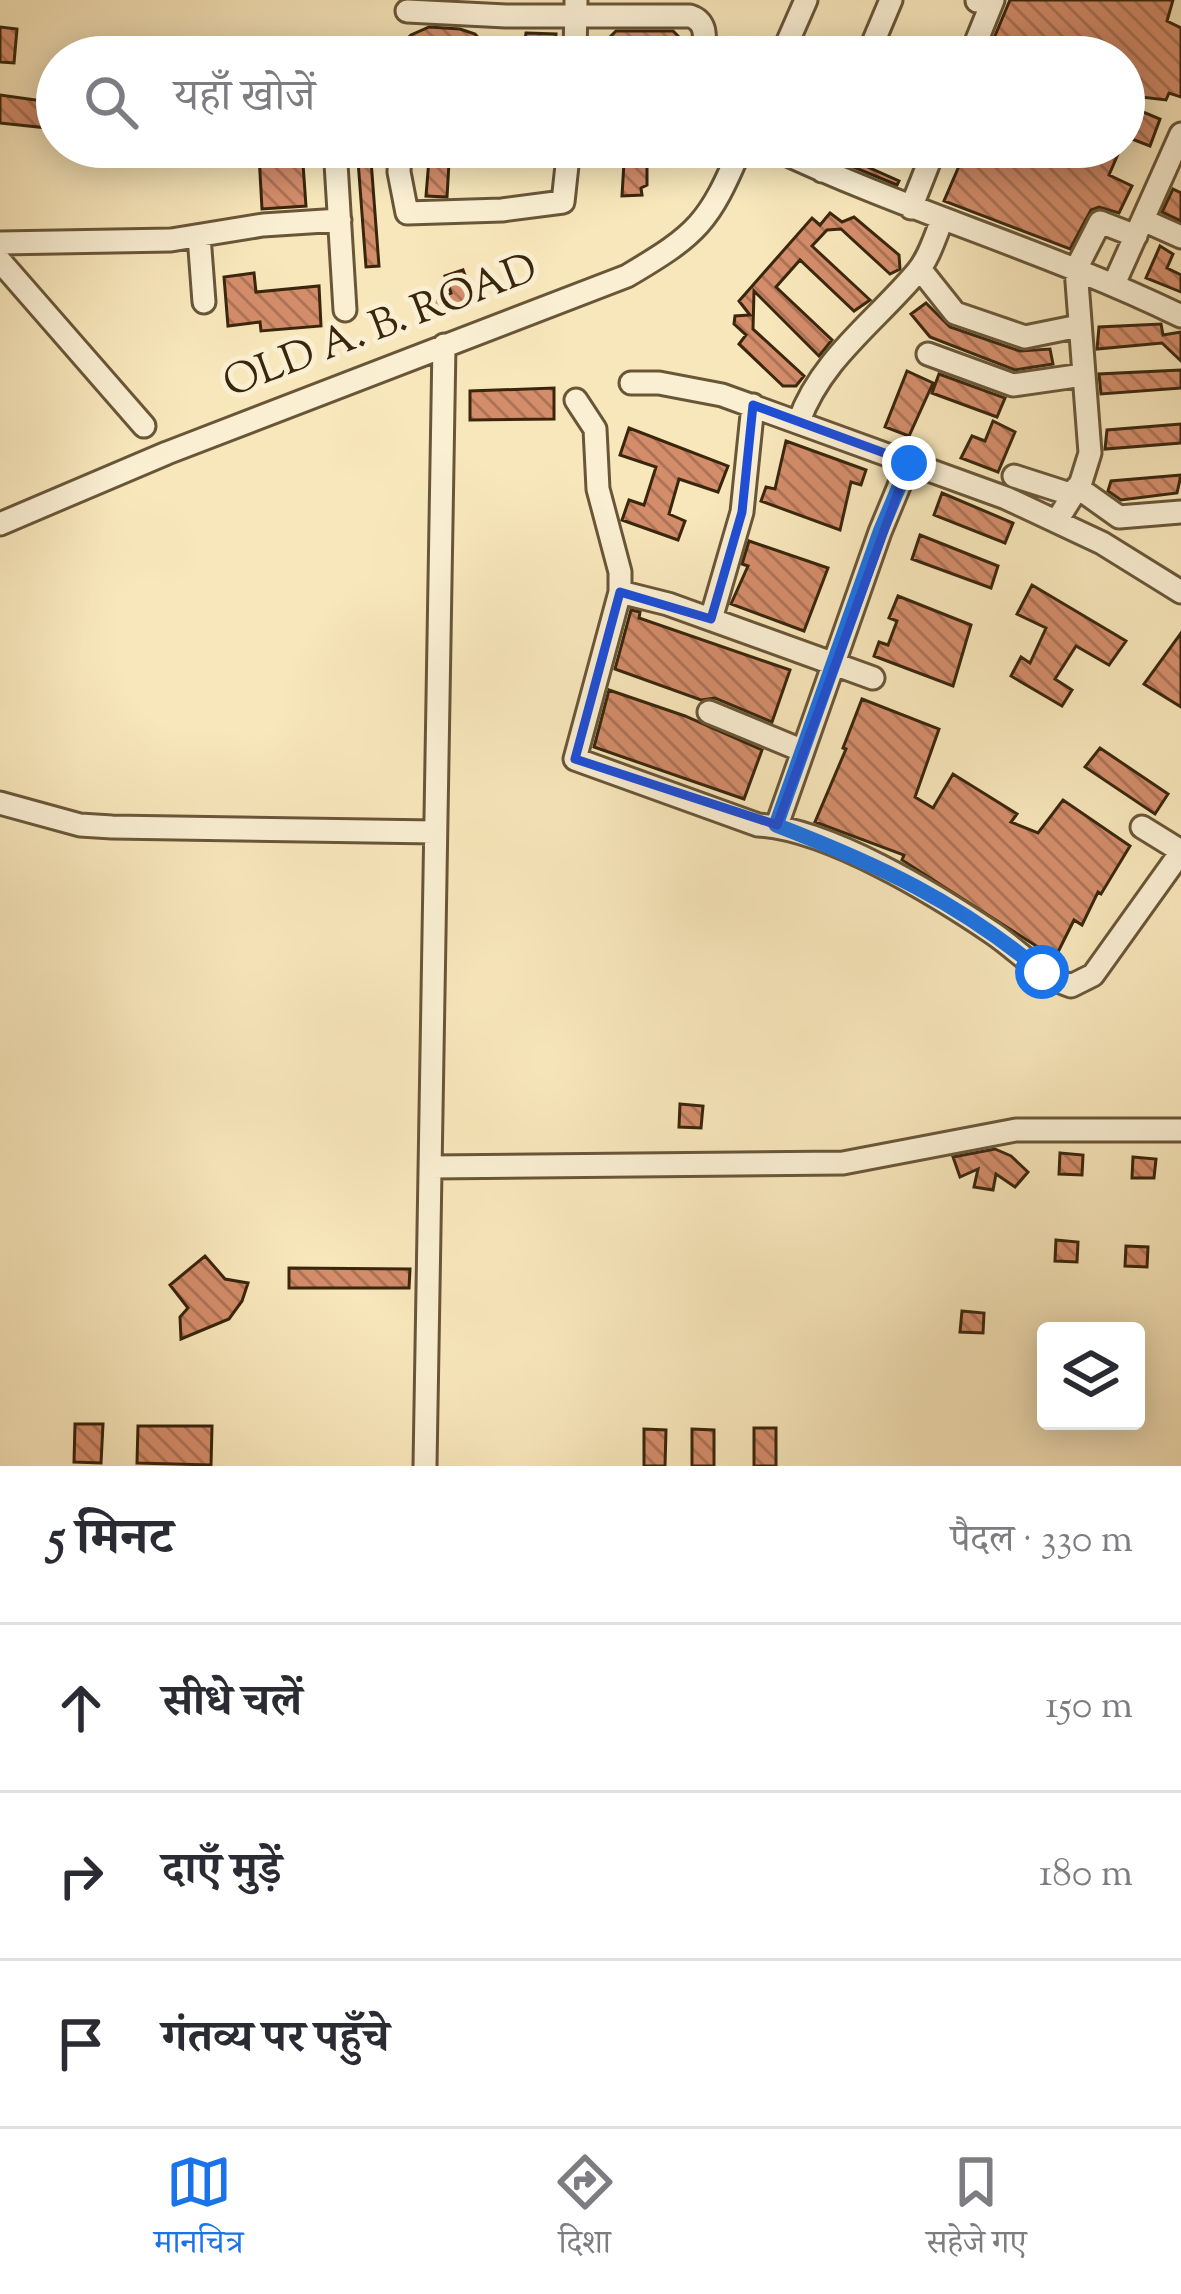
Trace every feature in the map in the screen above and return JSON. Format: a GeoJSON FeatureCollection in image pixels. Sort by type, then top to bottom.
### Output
{"type":"FeatureCollection","features":[{"type":"Feature","properties":{"kind":"street"},"geometry":{"type":"LineString","coordinates":[[790,36],[806,0]]}},
{"type":"Feature","properties":{"kind":"street"},"geometry":{"type":"LineString","coordinates":[[880,36],[891,0]]}},
{"type":"Feature","properties":{"kind":"street"},"geometry":{"type":"LineString","coordinates":[[975,36],[982,2]]}},
{"type":"Feature","properties":{"kind":"street"},"geometry":{"type":"LineString","coordinates":[[406,11],[445,6],[644,8],[699,19],[705,36]]}},
{"type":"Feature","properties":{"kind":"street"},"geometry":{"type":"LineString","coordinates":[[1114,284],[1181,134]]}},
{"type":"Feature","properties":{"kind":"street"},"geometry":{"type":"LineString","coordinates":[[336,168],[345,310]]}},
{"type":"Feature","properties":{"kind":"street"},"geometry":{"type":"LineString","coordinates":[[399,168],[407,213],[502,211],[563,202],[567,168]]}},
{"type":"Feature","properties":{"kind":"street","name":"OLD A. B. ROAD"},"geometry":{"type":"LineString","coordinates":[[0,524],[167,453],[627,275],[682,243],[717,205],[733,168]]}},
{"type":"Feature","properties":{"kind":"street"},"geometry":{"type":"LineString","coordinates":[[816,168],[1114,284],[1181,316]]}},
{"type":"Feature","properties":{"kind":"street"},"geometry":{"type":"LineString","coordinates":[[910,208],[926,168]]}},
{"type":"Feature","properties":{"kind":"street"},"geometry":{"type":"LineString","coordinates":[[0,244],[113,244],[340,220]]}},
{"type":"Feature","properties":{"kind":"street"},"geometry":{"type":"LineString","coordinates":[[799,421],[821,375],[920,268],[942,220]]}},
{"type":"Feature","properties":{"kind":"street"},"geometry":{"type":"LineString","coordinates":[[1069,498],[1090,453],[1076,269],[1100,222],[1181,237]]}},
{"type":"Feature","properties":{"kind":"street"},"geometry":{"type":"LineString","coordinates":[[199,236],[204,302]]}},
{"type":"Feature","properties":{"kind":"street"},"geometry":{"type":"LineString","coordinates":[[0,261],[144,426]]}},
{"type":"Feature","properties":{"kind":"street"},"geometry":{"type":"LineString","coordinates":[[920,268],[955,313],[1025,337],[1079,326]]}},
{"type":"Feature","properties":{"kind":"street"},"geometry":{"type":"LineString","coordinates":[[425,1466],[444,345]]}},
{"type":"Feature","properties":{"kind":"street"},"geometry":{"type":"LineString","coordinates":[[928,354],[1013,385],[1083,375]]}},
{"type":"Feature","properties":{"kind":"street"},"geometry":{"type":"LineString","coordinates":[[631,383],[658,383],[799,421],[1058,520],[1181,592]]}},
{"type":"Feature","properties":{"kind":"street"},"geometry":{"type":"LineString","coordinates":[[575,400],[595,429],[598,489],[620,572],[620,592],[574,759],[865,859],[926,889],[1042,972],[1071,986],[1093,975],[1181,852],[1142,827]]}},
{"type":"Feature","properties":{"kind":"street"},"geometry":{"type":"LineString","coordinates":[[711,619],[742,512],[753,406]]}},
{"type":"Feature","properties":{"kind":"street"},"geometry":{"type":"LineString","coordinates":[[776,825],[909,463]]}},
{"type":"Feature","properties":{"kind":"street"},"geometry":{"type":"LineString","coordinates":[[1014,476],[1119,517],[1181,512]]}},
{"type":"Feature","properties":{"kind":"street"},"geometry":{"type":"LineString","coordinates":[[620,592],[711,619],[873,679]]}},
{"type":"Feature","properties":{"kind":"street"},"geometry":{"type":"LineString","coordinates":[[710,712],[801,750]]}},
{"type":"Feature","properties":{"kind":"street"},"geometry":{"type":"LineString","coordinates":[[0,803],[80,825],[435,832]]}},
{"type":"Feature","properties":{"kind":"street"},"geometry":{"type":"LineString","coordinates":[[432,1166],[843,1163],[1016,1130],[1181,1130]]}},
{"type":"Feature","properties":{"kind":"highlighted area"},"geometry":{"type":"Polygon","coordinates":[[[753,405],[909,462],[777,825],[575,759],[620,592],[711,619],[742,512],[753,405]]]}},
{"type":"Feature","properties":{"kind":"building"},"geometry":{"type":"Polygon","coordinates":[[[1010,0],[1173,0],[1167,21],[1181,28],[1181,97],[1169,93],[1166,100],[1145,98],[1145,36],[995,36],[1010,0]]]}},
{"type":"Feature","properties":{"kind":"building"},"geometry":{"type":"Polygon","coordinates":[[[0,27],[17,29],[14,63],[0,62],[0,27]]]}},
{"type":"Feature","properties":{"kind":"building"},"geometry":{"type":"Polygon","coordinates":[[[429,27],[460,29],[477,36],[410,36],[429,27]]]}},
{"type":"Feature","properties":{"kind":"building"},"geometry":{"type":"Polygon","coordinates":[[[616,31],[673,31],[678,36],[611,36],[616,31]]]}},
{"type":"Feature","properties":{"kind":"building"},"geometry":{"type":"Polygon","coordinates":[[[0,95],[36,100],[36,127],[0,123],[0,95]]]}},
{"type":"Feature","properties":{"kind":"building"},"geometry":{"type":"Polygon","coordinates":[[[1145,113],[1160,119],[1150,146],[1145,144],[1145,113]]]}},
{"type":"Feature","properties":{"kind":"building"},"geometry":{"type":"Polygon","coordinates":[[[260,168],[303,168],[306,206],[262,209],[260,168]]]}},
{"type":"Feature","properties":{"kind":"building"},"geometry":{"type":"Polygon","coordinates":[[[359,168],[372,168],[379,266],[366,267],[359,168]]]}},
{"type":"Feature","properties":{"kind":"building"},"geometry":{"type":"Polygon","coordinates":[[[428,168],[449,168],[447,197],[426,196],[428,168]]]}},
{"type":"Feature","properties":{"kind":"building"},"geometry":{"type":"Polygon","coordinates":[[[624,168],[647,168],[642,195],[622,196],[624,168]]]}},
{"type":"Feature","properties":{"kind":"building"},"geometry":{"type":"Polygon","coordinates":[[[856,168],[870,168],[899,181],[897,185],[856,168]]]}},
{"type":"Feature","properties":{"kind":"building"},"geometry":{"type":"Polygon","coordinates":[[[958,168],[1112,168],[1109,175],[1132,186],[1119,213],[1099,207],[1091,210],[1070,249],[944,201],[958,168]]]}},
{"type":"Feature","properties":{"kind":"building"},"geometry":{"type":"Polygon","coordinates":[[[1173,189],[1181,193],[1181,221],[1162,212],[1173,189]]]}},
{"type":"Feature","properties":{"kind":"building"},"geometry":{"type":"Polygon","coordinates":[[[830,213],[842,222],[854,217],[899,255],[900,269],[890,274],[841,229],[827,230],[812,246],[870,300],[854,311],[800,260],[776,287],[832,340],[819,356],[754,291],[753,329],[804,376],[796,386],[783,386],[739,344],[746,335],[734,324],[735,316],[750,315],[739,301],[812,218],[820,225],[830,213]]]}},
{"type":"Feature","properties":{"kind":"building"},"geometry":{"type":"Polygon","coordinates":[[[1160,246],[1173,254],[1167,268],[1181,275],[1181,292],[1146,278],[1160,246]]]}},
{"type":"Feature","properties":{"kind":"building"},"geometry":{"type":"Polygon","coordinates":[[[463,270],[475,302],[428,318],[422,303],[451,293],[445,276],[463,270]]]}},
{"type":"Feature","properties":{"kind":"building"},"geometry":{"type":"Polygon","coordinates":[[[254,273],[256,292],[319,286],[321,326],[261,331],[260,322],[228,326],[224,277],[254,273]]]}},
{"type":"Feature","properties":{"kind":"building"},"geometry":{"type":"Polygon","coordinates":[[[926,303],[950,327],[1020,351],[1050,349],[1053,364],[1015,370],[930,337],[911,314],[926,303]]]}},
{"type":"Feature","properties":{"kind":"building"},"geometry":{"type":"Polygon","coordinates":[[[1161,324],[1163,335],[1181,332],[1181,361],[1162,343],[1097,349],[1099,327],[1161,324]]]}},
{"type":"Feature","properties":{"kind":"building"},"geometry":{"type":"Polygon","coordinates":[[[1181,370],[1181,388],[1101,394],[1099,374],[1181,370]]]}},
{"type":"Feature","properties":{"kind":"building"},"geometry":{"type":"Polygon","coordinates":[[[907,371],[933,383],[909,436],[885,427],[907,371]]]}},
{"type":"Feature","properties":{"kind":"building"},"geometry":{"type":"Polygon","coordinates":[[[939,374],[1005,398],[997,417],[932,393],[939,374]]]}},
{"type":"Feature","properties":{"kind":"building"},"geometry":{"type":"Polygon","coordinates":[[[554,388],[554,419],[470,420],[470,391],[554,388]]]}},
{"type":"Feature","properties":{"kind":"building"},"geometry":{"type":"Polygon","coordinates":[[[993,421],[1015,432],[998,472],[961,458],[972,436],[985,441],[993,421]]]}},
{"type":"Feature","properties":{"kind":"building"},"geometry":{"type":"Polygon","coordinates":[[[1181,424],[1181,443],[1105,449],[1107,430],[1181,424]]]}},
{"type":"Feature","properties":{"kind":"building"},"geometry":{"type":"Polygon","coordinates":[[[629,428],[728,466],[718,492],[679,479],[669,514],[685,521],[678,540],[622,520],[629,500],[644,505],[656,467],[620,455],[629,428]]]}},
{"type":"Feature","properties":{"kind":"building"},"geometry":{"type":"Polygon","coordinates":[[[786,441],[866,470],[861,485],[851,482],[840,530],[761,501],[766,487],[775,489],[786,441]]]}},
{"type":"Feature","properties":{"kind":"building"},"geometry":{"type":"Polygon","coordinates":[[[1181,475],[1177,493],[1121,500],[1108,491],[1111,481],[1181,475]]]}},
{"type":"Feature","properties":{"kind":"building"},"geometry":{"type":"Polygon","coordinates":[[[942,493],[1013,523],[1005,543],[934,515],[942,493]]]}},
{"type":"Feature","properties":{"kind":"building"},"geometry":{"type":"Polygon","coordinates":[[[920,535],[998,566],[991,588],[912,559],[920,535]]]}},
{"type":"Feature","properties":{"kind":"building"},"geometry":{"type":"Polygon","coordinates":[[[749,541],[828,568],[804,631],[731,604],[748,566],[742,564],[749,541]]]}},
{"type":"Feature","properties":{"kind":"building"},"geometry":{"type":"Polygon","coordinates":[[[1032,585],[1126,641],[1109,665],[1076,646],[1055,679],[1072,690],[1062,706],[1011,676],[1021,657],[1030,663],[1046,628],[1017,614],[1032,585]]]}},
{"type":"Feature","properties":{"kind":"building"},"geometry":{"type":"Polygon","coordinates":[[[898,596],[971,625],[953,686],[874,656],[879,642],[888,645],[897,621],[889,618],[898,596]]]}},
{"type":"Feature","properties":{"kind":"building"},"geometry":{"type":"Polygon","coordinates":[[[631,610],[640,612],[639,618],[790,670],[772,722],[715,698],[701,700],[615,669],[631,610]]]}},
{"type":"Feature","properties":{"kind":"building"},"geometry":{"type":"Polygon","coordinates":[[[1181,633],[1181,707],[1144,684],[1181,633]]]}},
{"type":"Feature","properties":{"kind":"building"},"geometry":{"type":"Polygon","coordinates":[[[609,690],[762,750],[744,799],[594,747],[609,690]]]}},
{"type":"Feature","properties":{"kind":"building"},"geometry":{"type":"Polygon","coordinates":[[[862,699],[939,729],[915,797],[933,808],[953,774],[1017,814],[1011,822],[1038,833],[1063,800],[1130,846],[1082,925],[1074,920],[1055,958],[902,860],[904,855],[815,822],[862,699]]]}},
{"type":"Feature","properties":{"kind":"building"},"geometry":{"type":"Polygon","coordinates":[[[1100,748],[1168,794],[1155,814],[1085,767],[1100,748]]]}},
{"type":"Feature","properties":{"kind":"building"},"geometry":{"type":"Polygon","coordinates":[[[680,1104],[703,1106],[701,1128],[679,1127],[680,1104]]]}},
{"type":"Feature","properties":{"kind":"building"},"geometry":{"type":"Polygon","coordinates":[[[995,1149],[1028,1172],[1015,1187],[996,1174],[993,1190],[974,1187],[978,1169],[960,1177],[953,1157],[995,1149]]]}},
{"type":"Feature","properties":{"kind":"building"},"geometry":{"type":"Polygon","coordinates":[[[1060,1153],[1083,1155],[1082,1175],[1059,1174],[1060,1153]]]}},
{"type":"Feature","properties":{"kind":"building"},"geometry":{"type":"Polygon","coordinates":[[[1133,1157],[1156,1159],[1154,1178],[1132,1178],[1133,1157]]]}},
{"type":"Feature","properties":{"kind":"building"},"geometry":{"type":"Polygon","coordinates":[[[1056,1240],[1078,1242],[1077,1262],[1055,1261],[1056,1240]]]}},
{"type":"Feature","properties":{"kind":"building"},"geometry":{"type":"Polygon","coordinates":[[[1126,1246],[1148,1247],[1147,1267],[1125,1266],[1126,1246]]]}},
{"type":"Feature","properties":{"kind":"building"},"geometry":{"type":"Polygon","coordinates":[[[205,1256],[225,1279],[248,1283],[229,1319],[181,1339],[180,1317],[188,1308],[170,1285],[205,1256]]]}},
{"type":"Feature","properties":{"kind":"building"},"geometry":{"type":"Polygon","coordinates":[[[289,1268],[410,1269],[409,1288],[289,1288],[289,1268]]]}},
{"type":"Feature","properties":{"kind":"building"},"geometry":{"type":"Polygon","coordinates":[[[962,1311],[984,1313],[983,1333],[960,1332],[962,1311]]]}},
{"type":"Feature","properties":{"kind":"building"},"geometry":{"type":"Polygon","coordinates":[[[75,1424],[103,1424],[101,1463],[74,1462],[75,1424]]]}},
{"type":"Feature","properties":{"kind":"building"},"geometry":{"type":"Polygon","coordinates":[[[138,1426],[212,1426],[211,1465],[137,1463],[138,1426]]]}},
{"type":"Feature","properties":{"kind":"building"},"geometry":{"type":"Polygon","coordinates":[[[754,1428],[776,1428],[776,1466],[754,1466],[754,1428]]]}},
{"type":"Feature","properties":{"kind":"building"},"geometry":{"type":"Polygon","coordinates":[[[644,1429],[666,1430],[665,1466],[644,1466],[644,1429]]]}},
{"type":"Feature","properties":{"kind":"building"},"geometry":{"type":"Polygon","coordinates":[[[692,1429],[714,1430],[714,1466],[692,1466],[692,1429]]]}},
{"type":"Feature","properties":{"kind":"route"},"geometry":{"type":"LineString","coordinates":[[909,463],[776,825],[865,859],[926,889],[1042,972]]}}]}
